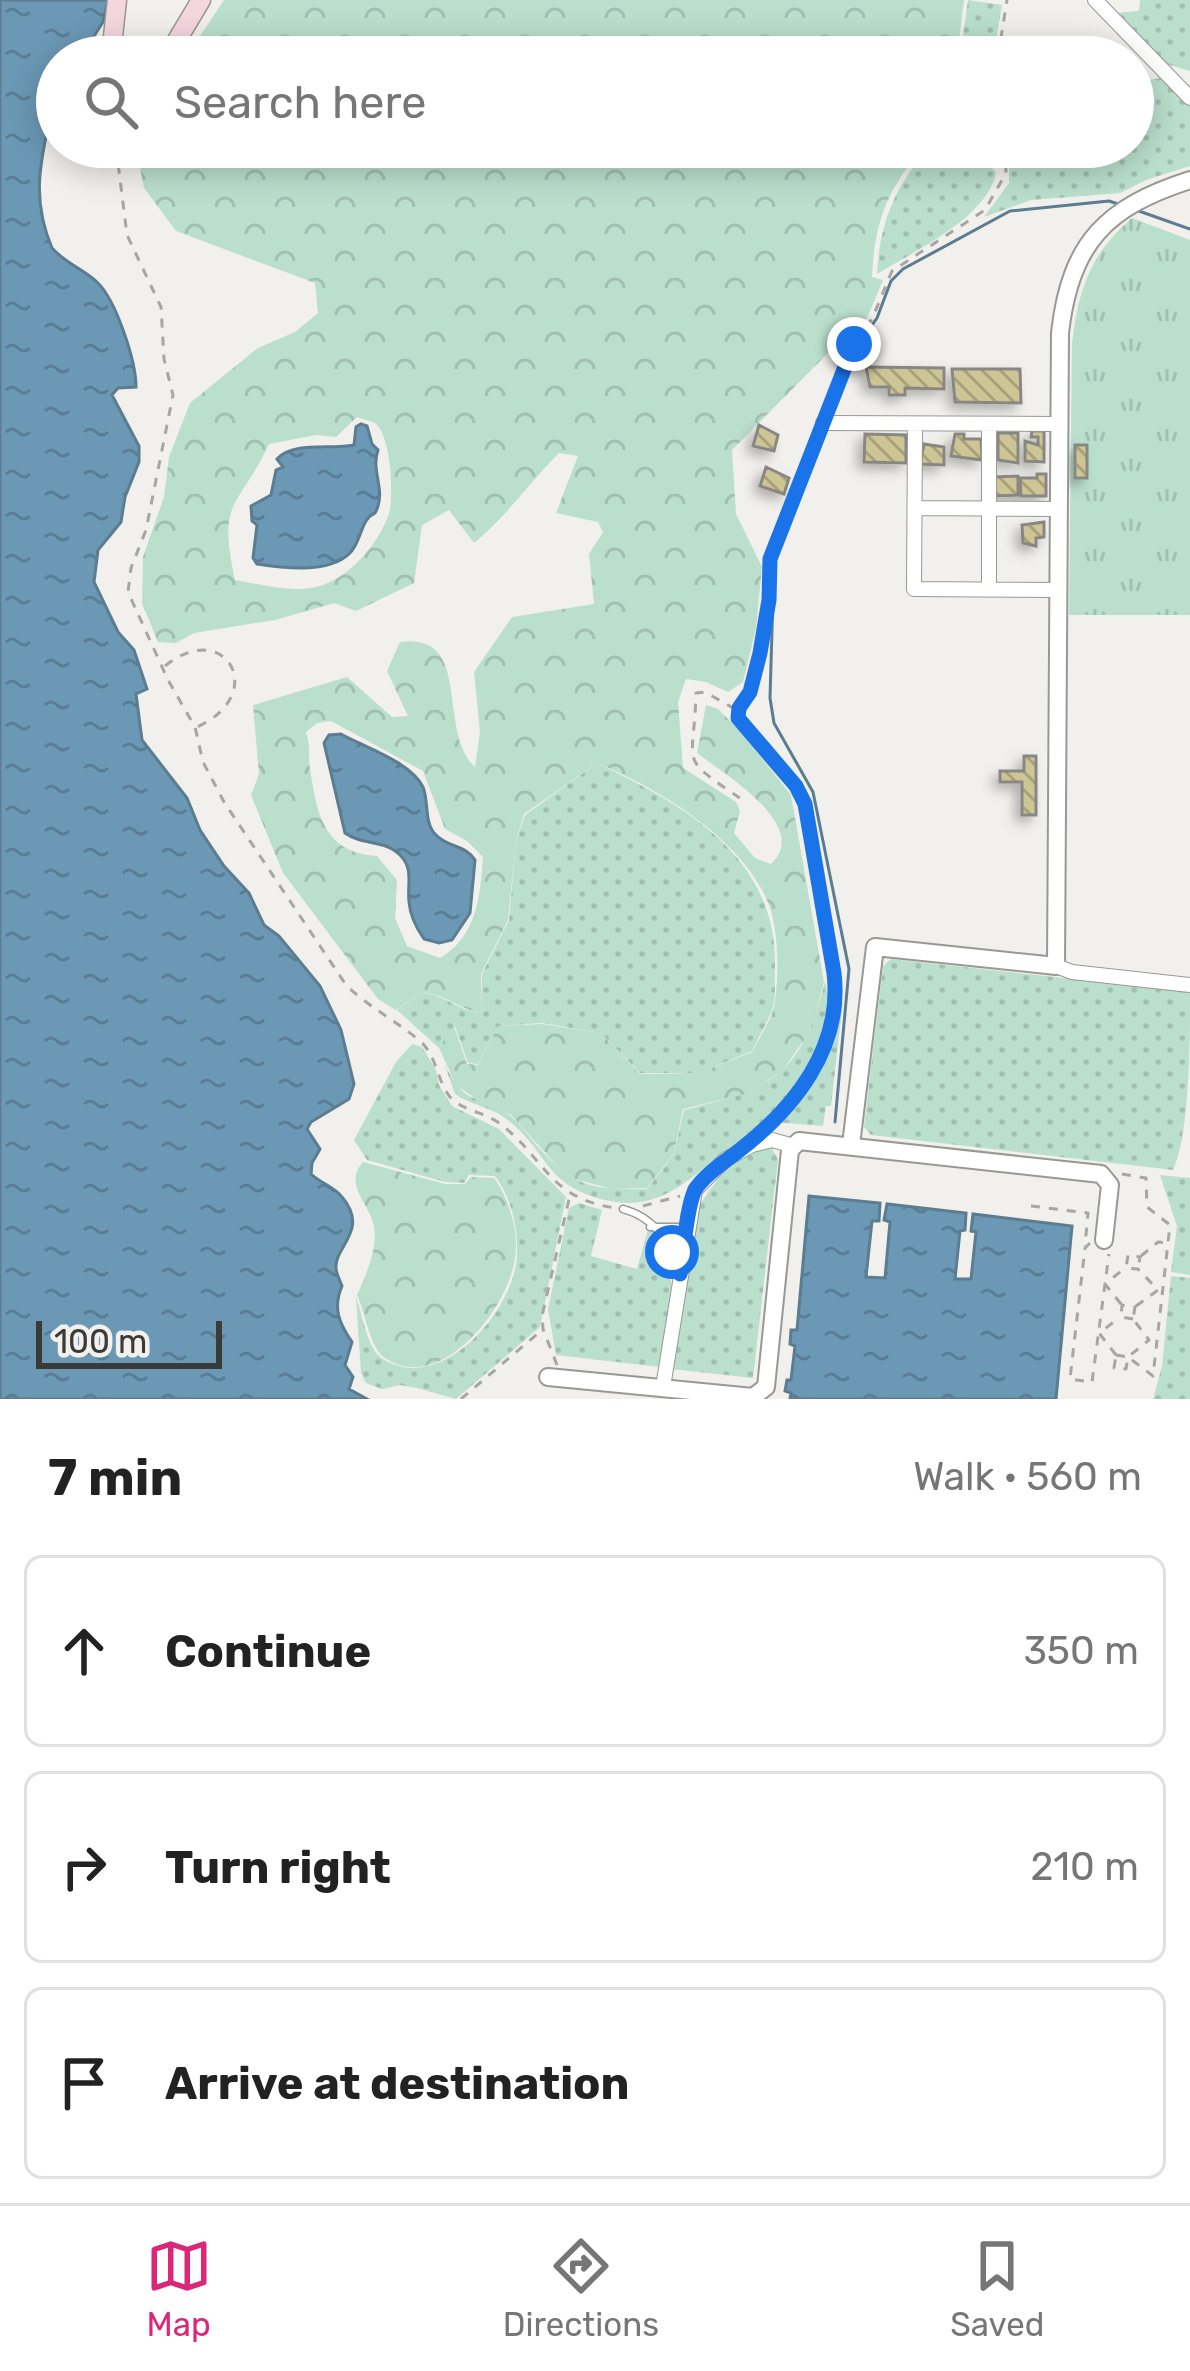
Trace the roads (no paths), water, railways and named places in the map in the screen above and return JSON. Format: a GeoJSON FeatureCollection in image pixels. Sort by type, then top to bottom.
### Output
{"type":"FeatureCollection","features":[{"type":"Feature","properties":{"kind":"main road"},"geometry":{"type":"LineString","coordinates":[[113,36],[117,0]]}},
{"type":"Feature","properties":{"kind":"main road"},"geometry":{"type":"LineString","coordinates":[[180,36],[201,0]]}},
{"type":"Feature","properties":{"kind":"street"},"geometry":{"type":"LineString","coordinates":[[1095,0],[1130,36]]}},
{"type":"Feature","properties":{"kind":"street"},"geometry":{"type":"LineString","coordinates":[[1154,61],[1190,98]]}},
{"type":"Feature","properties":{"kind":"street"},"geometry":{"type":"LineString","coordinates":[[1056,966],[1060,333],[1067,290],[1084,250],[1120,211],[1190,180]]}},
{"type":"Feature","properties":{"kind":"street"},"geometry":{"type":"LineString","coordinates":[[827,423],[1059,424]]}},
{"type":"Feature","properties":{"kind":"street"},"geometry":{"type":"LineString","coordinates":[[989,425],[989,590]]}},
{"type":"Feature","properties":{"kind":"street"},"geometry":{"type":"LineString","coordinates":[[915,426],[914,589],[1059,590]]}},
{"type":"Feature","properties":{"kind":"street"},"geometry":{"type":"LineString","coordinates":[[915,508],[1059,509]]}},
{"type":"Feature","properties":{"kind":"street"},"geometry":{"type":"LineString","coordinates":[[850,1145],[874,947],[1190,985]]}},
{"type":"Feature","properties":{"kind":"street"},"geometry":{"type":"LineString","coordinates":[[663,1388],[695,1190],[736,1153],[772,1139],[794,1147]]}},
{"type":"Feature","properties":{"kind":"street"},"geometry":{"type":"LineString","coordinates":[[555,1378],[753,1397],[766,1387],[790,1150],[799,1142],[1101,1174],[1110,1185],[1103,1243]]}},
{"type":"Feature","properties":{"kind":"lane"},"geometry":{"type":"LineString","coordinates":[[622,1209],[638,1214],[653,1227],[680,1274]]}},
{"type":"Feature","properties":{"kind":"lane"},"geometry":{"type":"LineString","coordinates":[[653,1227],[678,1227]]}},
{"type":"Feature","properties":{"kind":"water"},"geometry":{"type":"Polygon","coordinates":[[[0,0],[108,0],[94,36],[36,36],[36,168],[41,168],[43,222],[52,248],[92,277],[111,302],[135,376],[136,387],[118,388],[112,395],[139,446],[139,462],[121,522],[98,550],[94,582],[118,632],[134,650],[147,689],[136,694],[142,740],[187,798],[200,830],[249,893],[264,925],[279,936],[320,986],[341,1030],[354,1084],[349,1099],[307,1129],[320,1149],[311,1174],[339,1194],[353,1219],[337,1260],[342,1286],[338,1308],[352,1342],[345,1365],[353,1377],[349,1389],[367,1399],[0,1399],[0,0]]]}},
{"type":"Feature","properties":{"kind":"water"},"geometry":{"type":"Polygon","coordinates":[[[367,426],[378,450],[379,499],[352,551],[317,567],[257,564],[253,558],[257,525],[251,506],[271,495],[276,470],[283,467],[277,459],[302,448],[354,445],[356,427],[367,426]]]}},
{"type":"Feature","properties":{"kind":"water"},"geometry":{"type":"Polygon","coordinates":[[[341,734],[417,778],[435,834],[475,860],[470,913],[452,940],[439,943],[421,935],[411,912],[408,871],[400,855],[345,833],[324,743],[329,735],[341,734]]]}},
{"type":"Feature","properties":{"kind":"water"},"geometry":{"type":"Polygon","coordinates":[[[809,1196],[880,1203],[879,1221],[872,1221],[866,1277],[885,1278],[887,1204],[966,1213],[955,1279],[971,1279],[973,1214],[1072,1226],[1056,1399],[790,1399],[791,1393],[785,1391],[791,1380],[795,1346],[790,1344],[791,1330],[797,1330],[809,1196]]]}},
{"type":"Feature","properties":{"kind":"waterway"},"geometry":{"type":"LineString","coordinates":[[832,415],[856,348],[877,318],[891,281],[903,269],[1010,211],[1109,201],[1121,205]]}},
{"type":"Feature","properties":{"kind":"waterway"},"geometry":{"type":"LineString","coordinates":[[1136,210],[1190,229]]}},
{"type":"Feature","properties":{"kind":"waterway"},"geometry":{"type":"LineString","coordinates":[[827,429],[774,562],[770,698],[774,723],[813,792],[849,969],[835,1122]]}}]}
